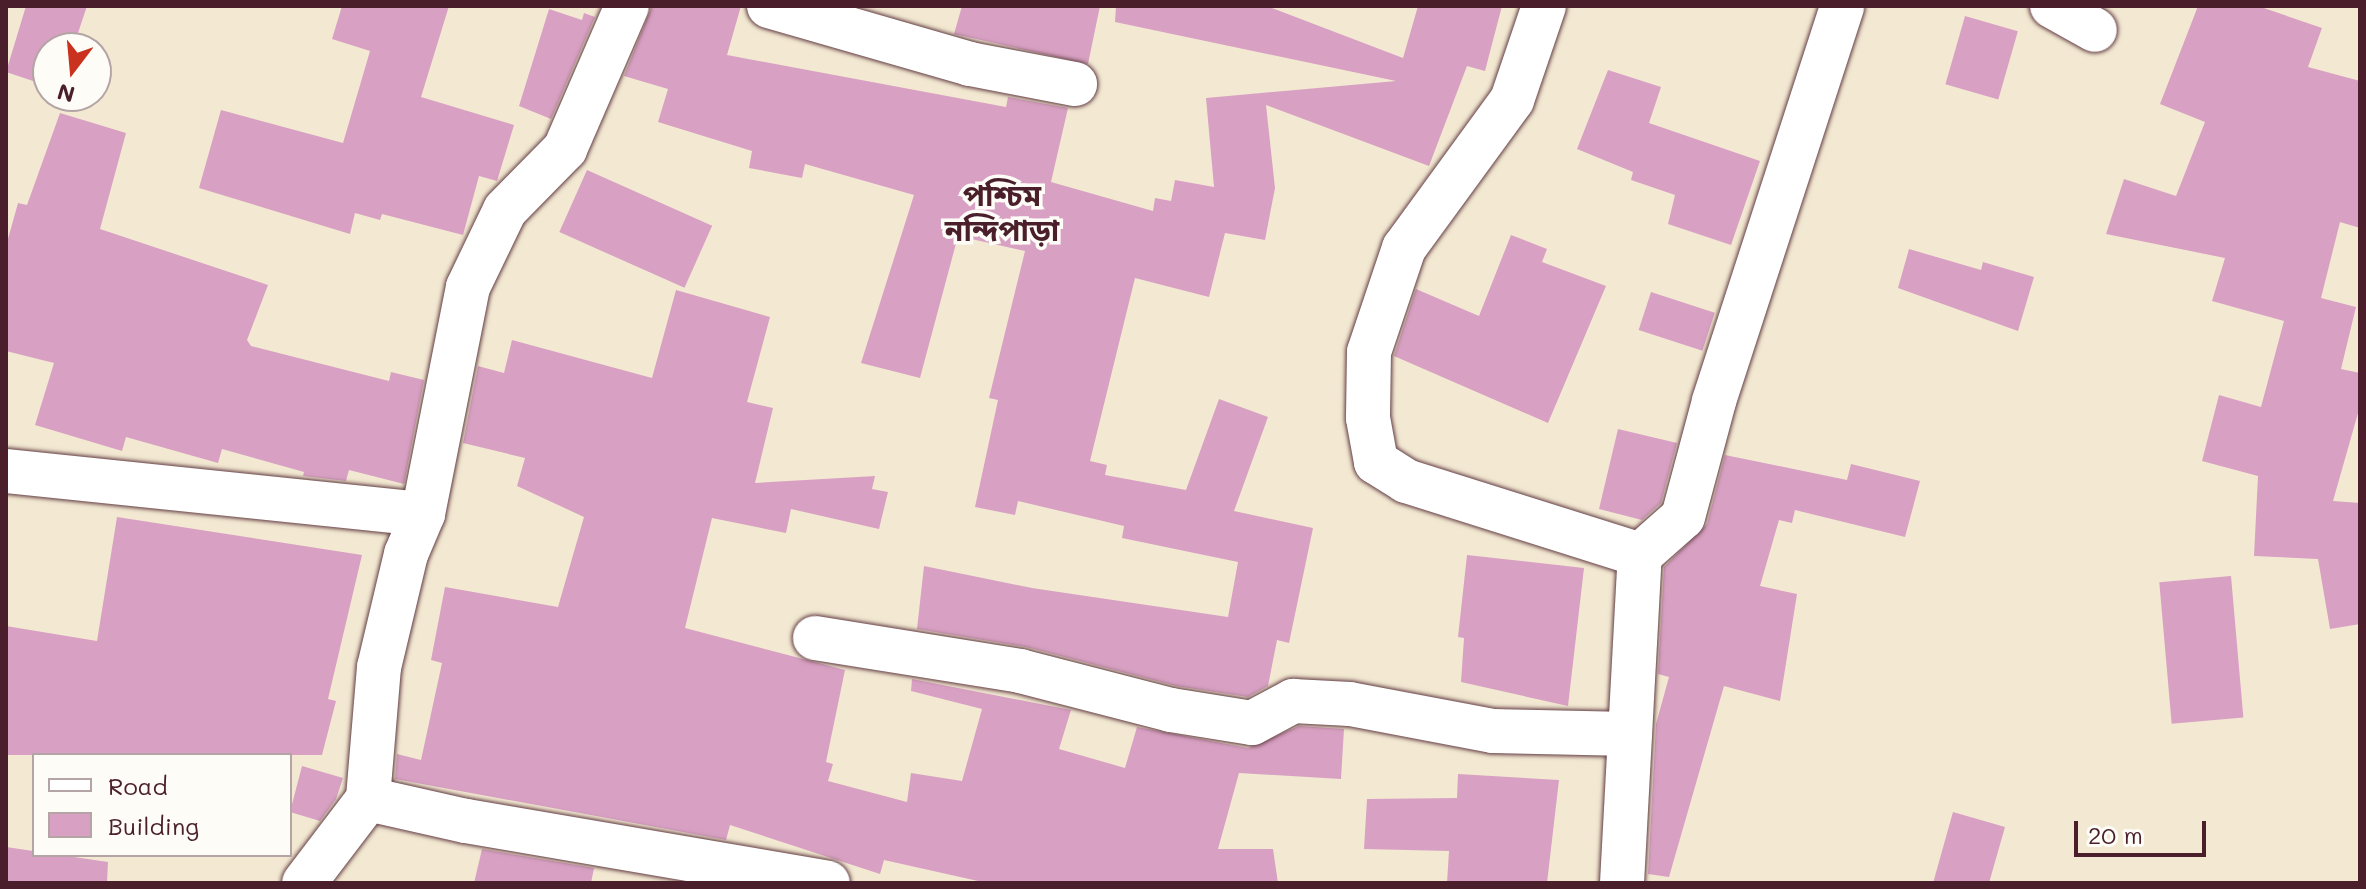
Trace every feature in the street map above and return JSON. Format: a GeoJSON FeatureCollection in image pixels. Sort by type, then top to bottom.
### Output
{"type":"FeatureCollection","features":[{"type":"Feature","properties":{"kind":"street"},"geometry":{"type":"LineString","coordinates":[[304,883],[368,799],[379,667],[406,554],[423,514],[468,287],[505,210],[565,149],[627,6]]}},
{"type":"Feature","properties":{"kind":"street"},"geometry":{"type":"LineString","coordinates":[[769,6],[970,64],[1075,84]]}},
{"type":"Feature","properties":{"kind":"street"},"geometry":{"type":"LineString","coordinates":[[1544,6],[1512,100],[1404,248],[1369,352],[1373,448],[1376,462],[1406,481],[1640,555]]}},
{"type":"Feature","properties":{"kind":"street"},"geometry":{"type":"LineString","coordinates":[[1622,883],[1640,555],[1683,517],[1714,401],[1842,6]]}},
{"type":"Feature","properties":{"kind":"street"},"geometry":{"type":"LineString","coordinates":[[2052,6],[2095,30]]}},
{"type":"Feature","properties":{"kind":"street"},"geometry":{"type":"LineString","coordinates":[[6,471],[423,514]]}},
{"type":"Feature","properties":{"kind":"street"},"geometry":{"type":"LineString","coordinates":[[815,638],[1020,671],[1171,710],[1252,723],[1293,701],[1350,704],[1493,731],[1630,734]]}},
{"type":"Feature","properties":{"kind":"street"},"geometry":{"type":"LineString","coordinates":[[368,799],[466,821],[828,883]]}},
{"type":"Feature","properties":{"kind":"building"},"geometry":{"type":"Polygon","coordinates":[[[26,6],[87,6],[78,32],[32,32],[32,81],[6,72],[26,6]]]}},
{"type":"Feature","properties":{"kind":"building"},"geometry":{"type":"Polygon","coordinates":[[[342,6],[449,6],[421,97],[514,125],[497,181],[479,176],[463,235],[382,214],[380,220],[355,213],[350,234],[199,188],[221,110],[343,143],[370,51],[332,39],[342,6]]]}},
{"type":"Feature","properties":{"kind":"building"},"geometry":{"type":"Polygon","coordinates":[[[652,6],[741,6],[727,55],[1006,107],[1008,97],[1068,108],[1051,182],[1153,211],[1155,198],[1171,201],[1175,180],[1214,187],[1206,98],[1396,81],[1115,22],[1116,6],[1267,6],[1403,58],[1418,6],[1502,6],[1485,71],[1467,66],[1429,166],[1266,105],[1275,188],[1265,240],[1225,233],[1209,297],[1135,278],[1090,461],[1107,465],[1105,475],[1186,490],[1219,399],[1268,417],[1234,511],[1313,528],[1289,643],[1277,640],[1268,686],[1248,697],[1176,686],[1026,647],[917,629],[924,566],[1032,588],[1228,617],[1238,562],[1122,538],[1124,526],[1018,501],[1015,515],[975,507],[998,400],[989,398],[1025,251],[958,236],[920,378],[861,363],[914,195],[805,164],[802,178],[749,168],[752,151],[658,122],[668,89],[624,76],[652,6]]]}},
{"type":"Feature","properties":{"kind":"building"},"geometry":{"type":"Polygon","coordinates":[[[962,6],[1100,6],[1088,64],[954,34],[962,6]]]}},
{"type":"Feature","properties":{"kind":"building"},"geometry":{"type":"Polygon","coordinates":[[[2198,6],[2258,6],[2322,28],[2308,67],[2360,81],[2360,228],[2340,222],[2321,298],[2356,307],[2341,369],[2360,373],[2360,406],[2333,501],[2360,503],[2360,624],[2330,629],[2318,559],[2254,556],[2258,476],[2202,461],[2219,395],[2261,407],[2284,321],[2212,301],[2225,258],[2106,234],[2124,179],[2176,196],[2205,122],[2160,104],[2198,6]]]}},
{"type":"Feature","properties":{"kind":"building"},"geometry":{"type":"Polygon","coordinates":[[[549,9],[582,20],[584,13],[595,17],[551,119],[519,106],[549,9]]]}},
{"type":"Feature","properties":{"kind":"building"},"geometry":{"type":"Polygon","coordinates":[[[1965,16],[2018,31],[1998,99],[1945,84],[1965,16]]]}},
{"type":"Feature","properties":{"kind":"building"},"geometry":{"type":"Polygon","coordinates":[[[1608,70],[1661,87],[1649,123],[1760,161],[1731,245],[1668,224],[1675,195],[1631,180],[1633,172],[1577,149],[1608,70]]]}},
{"type":"Feature","properties":{"kind":"building"},"geometry":{"type":"Polygon","coordinates":[[[60,113],[126,133],[100,229],[268,285],[247,340],[251,346],[389,381],[391,372],[424,380],[404,484],[349,470],[346,481],[303,476],[304,472],[222,449],[218,463],[126,437],[122,451],[35,425],[54,363],[6,351],[6,246],[18,203],[27,205],[60,113]]]}},
{"type":"Feature","properties":{"kind":"building"},"geometry":{"type":"Polygon","coordinates":[[[587,170],[712,226],[684,288],[559,232],[587,170]]]}},
{"type":"Feature","properties":{"kind":"building"},"geometry":{"type":"Polygon","coordinates":[[[1511,235],[1547,249],[1542,262],[1606,286],[1548,423],[1394,356],[1416,289],[1479,316],[1511,235]]]}},
{"type":"Feature","properties":{"kind":"building"},"geometry":{"type":"Polygon","coordinates":[[[1909,249],[1981,270],[1983,262],[2034,277],[2018,331],[1898,288],[1909,249]]]}},
{"type":"Feature","properties":{"kind":"building"},"geometry":{"type":"Polygon","coordinates":[[[676,290],[770,317],[747,402],[773,408],[755,483],[875,476],[872,489],[888,492],[879,529],[791,509],[786,533],[712,518],[685,628],[845,670],[826,762],[833,764],[828,781],[907,802],[911,773],[962,781],[982,709],[911,691],[912,679],[1071,710],[1059,749],[1125,768],[1137,727],[1248,748],[1299,726],[1344,729],[1341,779],[1239,773],[1218,849],[1273,849],[1278,883],[987,883],[884,860],[880,874],[730,825],[726,840],[395,779],[397,754],[421,760],[442,663],[431,660],[445,587],[558,607],[584,517],[517,486],[525,458],[463,443],[478,366],[504,373],[512,340],[652,378],[676,290]]]}},
{"type":"Feature","properties":{"kind":"building"},"geometry":{"type":"Polygon","coordinates":[[[1651,292],[1715,313],[1702,351],[1639,330],[1651,292]]]}},
{"type":"Feature","properties":{"kind":"building"},"geometry":{"type":"Polygon","coordinates":[[[1618,429],[1677,443],[1661,503],[1642,520],[1599,509],[1618,429]]]}},
{"type":"Feature","properties":{"kind":"building"},"geometry":{"type":"Polygon","coordinates":[[[1725,455],[1847,480],[1851,464],[1920,481],[1905,537],[1795,510],[1792,523],[1779,520],[1760,586],[1797,594],[1780,701],[1724,686],[1669,877],[1648,874],[1656,724],[1669,677],[1658,674],[1664,567],[1707,524],[1725,455]]]}},
{"type":"Feature","properties":{"kind":"building"},"geometry":{"type":"Polygon","coordinates":[[[117,517],[362,555],[328,699],[336,701],[322,755],[6,755],[6,626],[97,641],[117,517]]]}},
{"type":"Feature","properties":{"kind":"building"},"geometry":{"type":"Polygon","coordinates":[[[1467,555],[1584,568],[1568,706],[1461,682],[1464,638],[1458,637],[1467,555]]]}},
{"type":"Feature","properties":{"kind":"building"},"geometry":{"type":"Polygon","coordinates":[[[2231,576],[2243,717],[2172,724],[2159,582],[2231,576]]]}},
{"type":"Feature","properties":{"kind":"building"},"geometry":{"type":"Polygon","coordinates":[[[302,766],[343,778],[336,799],[320,821],[292,813],[302,766]]]}},
{"type":"Feature","properties":{"kind":"building"},"geometry":{"type":"Polygon","coordinates":[[[1458,774],[1559,780],[1547,883],[1447,883],[1449,851],[1364,849],[1367,799],[1457,798],[1458,774]]]}},
{"type":"Feature","properties":{"kind":"building"},"geometry":{"type":"Polygon","coordinates":[[[1953,812],[2005,827],[1989,883],[1933,883],[1953,812]]]}},
{"type":"Feature","properties":{"kind":"building"},"geometry":{"type":"Polygon","coordinates":[[[6,847],[32,851],[32,857],[74,857],[108,862],[107,883],[6,883],[6,847]]]}},
{"type":"Feature","properties":{"kind":"building"},"geometry":{"type":"Polygon","coordinates":[[[482,849],[594,868],[591,883],[474,883],[482,849]]]}},
{"type":"Feature","properties":{"kind":"district","name":"পশ্চিম নন্দিপাড়া"},"geometry":{"type":"Point","coordinates":[1002,211]}}]}
